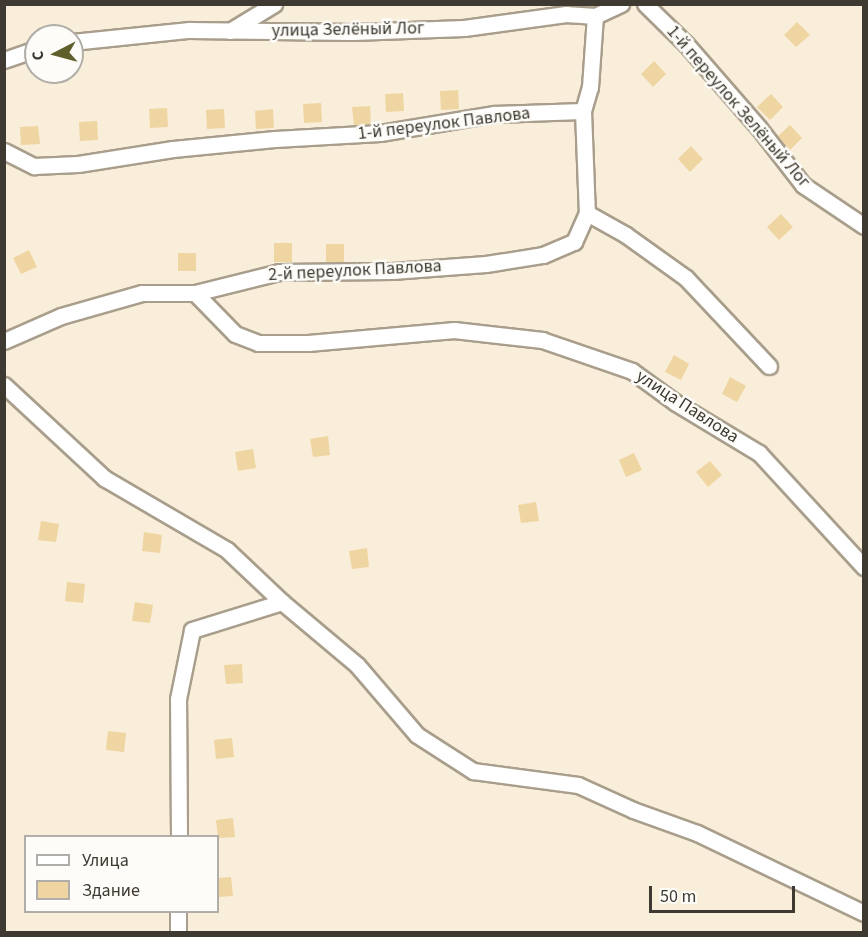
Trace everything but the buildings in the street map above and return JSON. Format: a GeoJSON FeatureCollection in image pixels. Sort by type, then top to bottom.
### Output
{"type":"FeatureCollection","features":[{"type":"Feature","properties":{"kind":"street"},"geometry":{"type":"LineString","coordinates":[[230,31],[274,4]]}},
{"type":"Feature","properties":{"kind":"street","name":"улица Зелёный Лог"},"geometry":{"type":"LineString","coordinates":[[84,41],[189,30],[353,32],[464,28],[566,14],[595,16],[621,4]]}},
{"type":"Feature","properties":{"kind":"street","name":"1-й переулок Зелёный Лог"},"geometry":{"type":"LineString","coordinates":[[645,4],[686,44],[759,128],[803,185],[864,226]]}},
{"type":"Feature","properties":{"kind":"street"},"geometry":{"type":"LineString","coordinates":[[595,16],[590,87],[583,111],[587,213],[626,235],[686,278],[769,366]]}},
{"type":"Feature","properties":{"kind":"street"},"geometry":{"type":"LineString","coordinates":[[4,60],[24,53]]}},
{"type":"Feature","properties":{"kind":"street","name":"1-й переулок Павлова"},"geometry":{"type":"LineString","coordinates":[[4,151],[34,166],[78,164],[173,149],[275,139],[380,133],[494,114],[583,111]]}},
{"type":"Feature","properties":{"kind":"street","name":"2-й переулок Павлова"},"geometry":{"type":"LineString","coordinates":[[4,341],[61,316],[142,293],[195,293],[279,272],[392,271],[486,264],[543,255],[574,242],[587,213]]}},
{"type":"Feature","properties":{"kind":"street","name":"улица Павлова"},"geometry":{"type":"LineString","coordinates":[[195,293],[235,334],[258,342],[308,343],[454,330],[542,340],[632,370],[676,403],[759,453],[864,567]]}},
{"type":"Feature","properties":{"kind":"street"},"geometry":{"type":"LineString","coordinates":[[4,385],[104,478],[227,550],[282,602],[357,665],[417,735],[473,771],[578,785],[633,810],[697,833],[864,913]]}},
{"type":"Feature","properties":{"kind":"street"},"geometry":{"type":"LineString","coordinates":[[179,835],[178,699],[192,630],[282,602]]}},
{"type":"Feature","properties":{"kind":"street"},"geometry":{"type":"LineString","coordinates":[[178,913],[178,933]]}}]}
